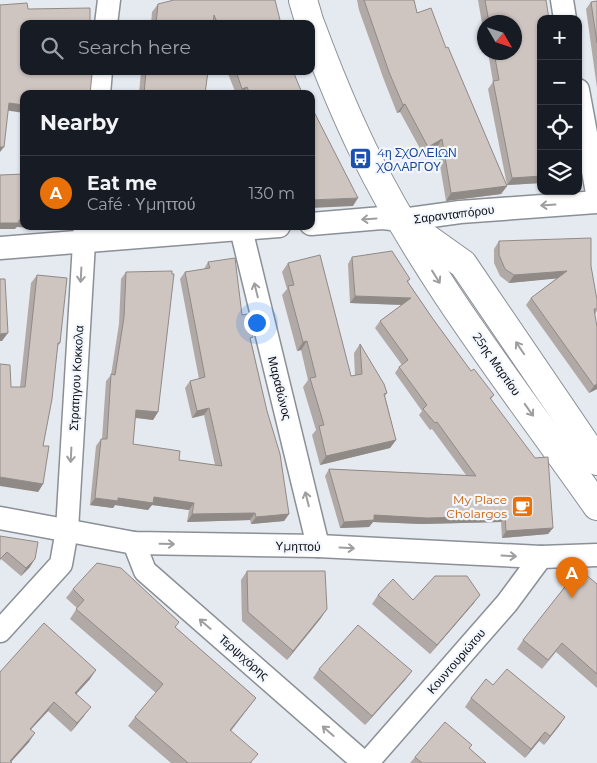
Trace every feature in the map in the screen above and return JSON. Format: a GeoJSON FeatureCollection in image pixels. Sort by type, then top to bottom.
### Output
{"type":"FeatureCollection","features":[{"type":"Feature","properties":{"kind":"street"},"geometry":{"type":"LineString","coordinates":[[106,20],[109,0]]}},
{"type":"Feature","properties":{"kind":"street","name":"25ης Μαρτίου"},"geometry":{"type":"LineString","coordinates":[[303,0],[309,20]]}},
{"type":"Feature","properties":{"kind":"street"},"geometry":{"type":"LineString","coordinates":[[562,0],[564,15]]}},
{"type":"Feature","properties":{"kind":"street","name":"25ης Μαρτίου"},"geometry":{"type":"LineString","coordinates":[[315,36],[330,79],[364,153],[402,220],[439,281],[597,506]]}},
{"type":"Feature","properties":{"kind":"street"},"geometry":{"type":"LineString","coordinates":[[99,90],[101,75]]}},
{"type":"Feature","properties":{"kind":"street"},"geometry":{"type":"LineString","coordinates":[[581,105],[597,193]]}},
{"type":"Feature","properties":{"kind":"street","name":"Σαρανταπόρου"},"geometry":{"type":"LineString","coordinates":[[315,224],[382,218],[402,220],[460,212],[597,202]]}},
{"type":"Feature","properties":{"kind":"street","name":"25ης Μαρτίου"},"geometry":{"type":"LineString","coordinates":[[402,220],[463,264],[597,461]]}},
{"type":"Feature","properties":{"kind":"street"},"geometry":{"type":"LineString","coordinates":[[0,248],[84,234],[210,230]]}},
{"type":"Feature","properties":{"kind":"street","name":"Μαραθώνος"},"geometry":{"type":"LineString","coordinates":[[241,230],[318,546]]}},
{"type":"Feature","properties":{"kind":"street","name":"Στρατηγου Κοκκολα"},"geometry":{"type":"LineString","coordinates":[[0,631],[61,564],[67,530],[84,234]]}},
{"type":"Feature","properties":{"kind":"street","name":"Υμηττού"},"geometry":{"type":"LineString","coordinates":[[0,518],[134,543],[318,546],[541,557],[597,554]]}},
{"type":"Feature","properties":{"kind":"street","name":"Τερψιχόρης"},"geometry":{"type":"LineString","coordinates":[[134,543],[145,571],[366,763]]}},
{"type":"Feature","properties":{"kind":"street","name":"Κουντουριώτου"},"geometry":{"type":"LineString","coordinates":[[366,763],[507,603],[541,557]]}},
{"type":"Feature","properties":{"kind":"building"},"geometry":{"type":"Polygon","coordinates":[[[174,0],[275,0],[280,20],[216,20],[214,15],[213,20],[156,20],[158,4],[174,0]]]}},
{"type":"Feature","properties":{"kind":"building"},"geometry":{"type":"Polygon","coordinates":[[[364,0],[414,0],[417,13],[431,8],[446,48],[448,47],[507,186],[451,193],[442,139],[428,147],[405,104],[403,105],[389,72],[364,0]]]}},
{"type":"Feature","properties":{"kind":"building"},"geometry":{"type":"Polygon","coordinates":[[[485,0],[546,0],[548,15],[537,15],[537,176],[512,178],[493,81],[499,80],[495,60],[522,60],[522,15],[488,15],[485,0]]]}},
{"type":"Feature","properties":{"kind":"building"},"geometry":{"type":"Polygon","coordinates":[[[597,1],[597,43],[591,2],[597,1]]]}},
{"type":"Feature","properties":{"kind":"building"},"geometry":{"type":"Polygon","coordinates":[[[27,3],[28,9],[90,8],[90,20],[20,20],[20,75],[92,75],[90,90],[20,90],[20,104],[9,103],[4,147],[0,147],[0,5],[27,3]]]}},
{"type":"Feature","properties":{"kind":"building"},"geometry":{"type":"Polygon","coordinates":[[[146,75],[207,75],[206,90],[144,90],[146,75]]]}},
{"type":"Feature","properties":{"kind":"building"},"geometry":{"type":"Polygon","coordinates":[[[237,75],[295,75],[301,90],[248,90],[247,87],[242,89],[237,75]]]}},
{"type":"Feature","properties":{"kind":"building"},"geometry":{"type":"Polygon","coordinates":[[[315,114],[358,198],[315,200],[315,114]]]}},
{"type":"Feature","properties":{"kind":"building"},"geometry":{"type":"Polygon","coordinates":[[[20,174],[19,223],[0,223],[0,175],[20,174]]]}},
{"type":"Feature","properties":{"kind":"building"},"geometry":{"type":"Polygon","coordinates":[[[591,238],[591,266],[597,300],[597,309],[594,309],[597,327],[597,384],[594,386],[531,298],[567,271],[514,275],[505,269],[499,255],[499,241],[591,238]]]}},
{"type":"Feature","properties":{"kind":"building"},"geometry":{"type":"Polygon","coordinates":[[[392,251],[410,279],[407,281],[433,319],[471,371],[474,369],[494,395],[490,398],[535,458],[548,457],[553,528],[506,531],[505,516],[427,518],[374,515],[374,520],[344,522],[329,469],[476,476],[437,422],[435,423],[423,409],[427,405],[399,367],[408,360],[380,321],[411,298],[355,296],[352,257],[392,251]]]}},
{"type":"Feature","properties":{"kind":"building"},"geometry":{"type":"Polygon","coordinates":[[[320,255],[351,376],[362,374],[360,344],[384,384],[387,393],[384,394],[396,440],[326,456],[319,426],[324,425],[310,378],[316,377],[307,341],[303,342],[288,286],[294,285],[288,263],[320,255]]]}},
{"type":"Feature","properties":{"kind":"building"},"geometry":{"type":"Polygon","coordinates":[[[235,258],[242,315],[248,314],[253,337],[250,338],[267,411],[280,454],[289,514],[256,517],[255,513],[192,514],[194,503],[154,497],[153,503],[118,498],[118,501],[95,498],[101,439],[107,439],[111,374],[115,375],[124,317],[126,272],[172,271],[172,274],[174,274],[158,412],[136,410],[133,444],[180,451],[179,460],[222,466],[209,408],[197,411],[190,381],[205,377],[185,272],[210,268],[208,262],[235,258]]]}},
{"type":"Feature","properties":{"kind":"building"},"geometry":{"type":"Polygon","coordinates":[[[37,275],[67,278],[52,399],[43,446],[49,446],[43,484],[0,477],[0,364],[10,365],[11,387],[25,387],[37,275]]]}},
{"type":"Feature","properties":{"kind":"building"},"geometry":{"type":"Polygon","coordinates":[[[0,279],[5,279],[8,333],[0,334],[0,279]]]}},
{"type":"Feature","properties":{"kind":"building"},"geometry":{"type":"Polygon","coordinates":[[[0,536],[38,542],[35,559],[26,568],[7,552],[0,559],[0,536]]]}},
{"type":"Feature","properties":{"kind":"building"},"geometry":{"type":"Polygon","coordinates":[[[97,563],[121,568],[179,622],[175,627],[256,698],[230,730],[258,754],[250,763],[187,763],[135,717],[163,684],[76,609],[84,600],[73,589],[97,563]]]}},
{"type":"Feature","properties":{"kind":"building"},"geometry":{"type":"Polygon","coordinates":[[[579,569],[597,584],[597,674],[562,643],[548,660],[523,640],[579,569]]]}},
{"type":"Feature","properties":{"kind":"building"},"geometry":{"type":"Polygon","coordinates":[[[247,571],[325,571],[327,609],[293,651],[248,612],[247,571]]]}},
{"type":"Feature","properties":{"kind":"building"},"geometry":{"type":"Polygon","coordinates":[[[435,576],[467,576],[480,595],[437,645],[378,595],[393,579],[413,600],[435,576]]]}},
{"type":"Feature","properties":{"kind":"building"},"geometry":{"type":"Polygon","coordinates":[[[44,623],[96,670],[75,693],[91,707],[77,723],[54,702],[30,729],[35,733],[10,761],[12,763],[0,763],[0,672],[44,623]]]}},
{"type":"Feature","properties":{"kind":"building"},"geometry":{"type":"Polygon","coordinates":[[[358,625],[412,671],[372,716],[319,669],[358,625]]]}},
{"type":"Feature","properties":{"kind":"building"},"geometry":{"type":"Polygon","coordinates":[[[507,669],[565,717],[550,736],[545,732],[531,749],[471,698],[486,679],[493,685],[507,669]]]}},
{"type":"Feature","properties":{"kind":"building"},"geometry":{"type":"Polygon","coordinates":[[[445,722],[472,745],[469,748],[486,763],[422,763],[415,757],[445,722]]]}},
{"type":"Feature","properties":{"kind":"place","name":"4η ΣΧΟΛΕΙΩΝ ΧΟΛΑΡΓΟΥ"},"geometry":{"type":"Point","coordinates":[361,159]}},
{"type":"Feature","properties":{"kind":"place","name":"My Place Cholargos"},"geometry":{"type":"Point","coordinates":[523,506]}},
{"type":"Feature","properties":{"kind":"place","name":"Eat me"},"geometry":{"type":"Point","coordinates":[572,598]}}]}
